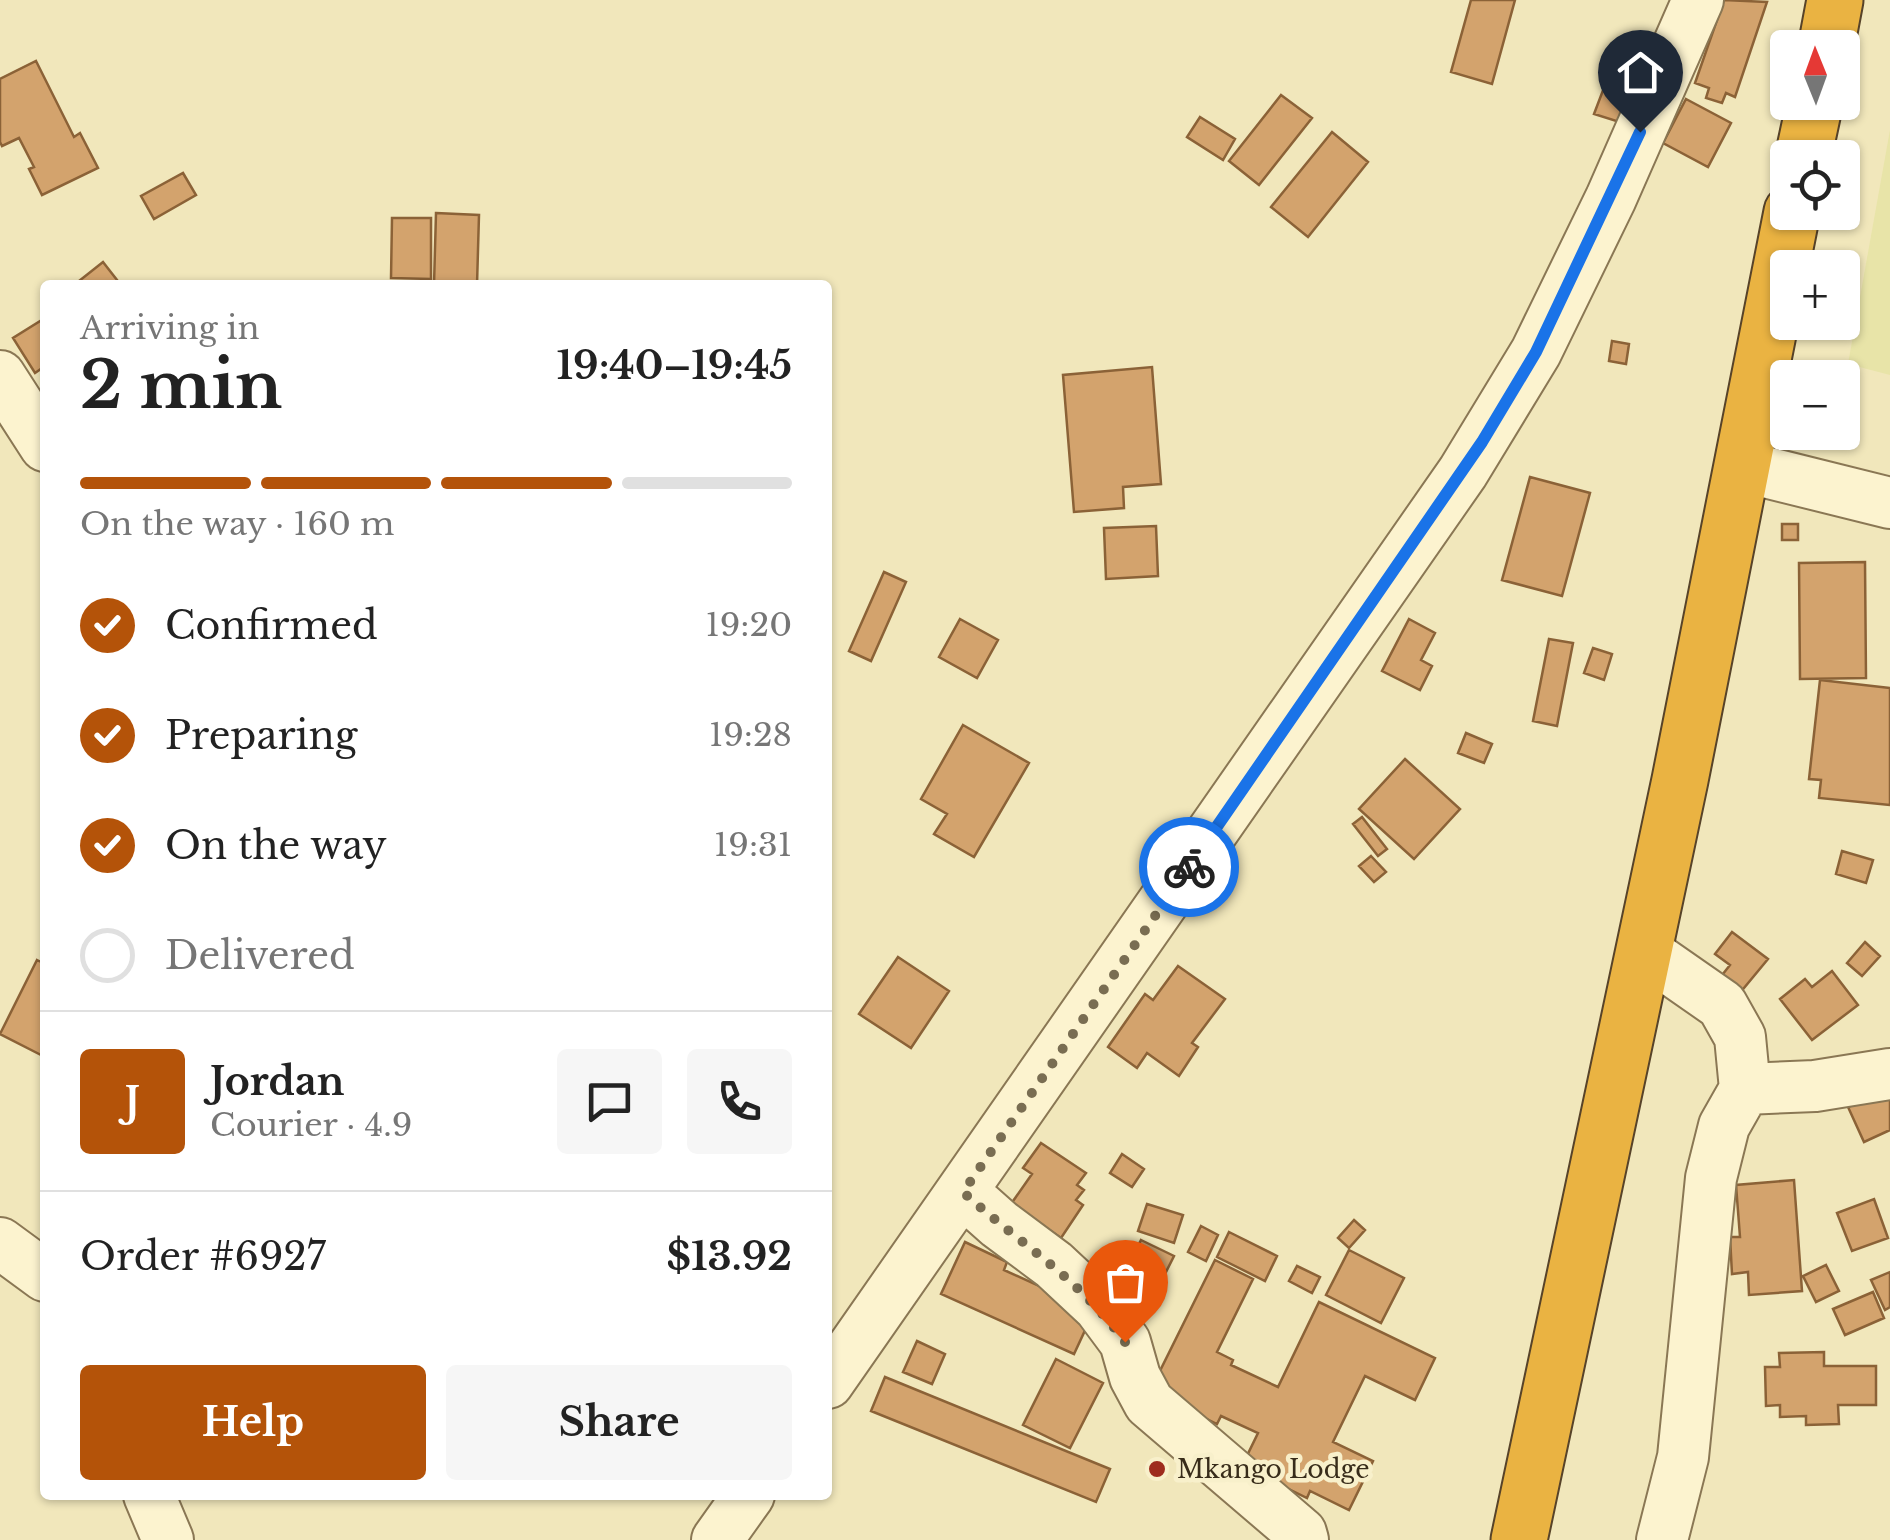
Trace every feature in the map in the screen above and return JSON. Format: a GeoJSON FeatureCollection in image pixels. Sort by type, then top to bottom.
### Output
{"type":"FeatureCollection","features":[{"type":"Feature","properties":{"kind":"highway"},"geometry":{"type":"LineString","coordinates":[[1830,30],[1836,0]]}},
{"type":"Feature","properties":{"kind":"highway"},"geometry":{"type":"LineString","coordinates":[[1519,1540],[1788,230]]}},
{"type":"Feature","properties":{"kind":"street"},"geometry":{"type":"LineString","coordinates":[[832,1378],[1472,457],[1536,352],[1611,198],[1698,0]]}},
{"type":"Feature","properties":{"kind":"street"},"geometry":{"type":"LineString","coordinates":[[0,376],[40,438]]}},
{"type":"Feature","properties":{"kind":"street"},"geometry":{"type":"LineString","coordinates":[[1741,466],[1890,502]]}},
{"type":"Feature","properties":{"kind":"street"},"geometry":{"type":"LineString","coordinates":[[1643,950],[1722,1005],[1740,1037],[1745,1089],[1724,1126],[1711,1178],[1683,1457],[1662,1540]]}},
{"type":"Feature","properties":{"kind":"street"},"geometry":{"type":"LineString","coordinates":[[1745,1089],[1815,1086],[1890,1074]]}},
{"type":"Feature","properties":{"kind":"street"},"geometry":{"type":"LineString","coordinates":[[963,1192],[1054,1264],[1100,1307],[1125,1342],[1135,1377],[1149,1404],[1301,1532],[1303,1540]]}},
{"type":"Feature","properties":{"kind":"street"},"geometry":{"type":"LineString","coordinates":[[0,1242],[40,1272]]}},
{"type":"Feature","properties":{"kind":"street"},"geometry":{"type":"LineString","coordinates":[[151,1500],[168,1540]]}},
{"type":"Feature","properties":{"kind":"street"},"geometry":{"type":"LineString","coordinates":[[177,1540],[185,1500]]}},
{"type":"Feature","properties":{"kind":"street"},"geometry":{"type":"LineString","coordinates":[[717,1540],[745,1500]]}},
{"type":"Feature","properties":{"kind":"shaded area"},"geometry":{"type":"Polygon","coordinates":[[[1890,130],[1890,375],[1860,367],[1860,360],[1849,360],[1852,340],[1860,340],[1860,297],[1890,130]]]}},
{"type":"Feature","properties":{"kind":"building"},"geometry":{"type":"Polygon","coordinates":[[[1471,0],[1515,0],[1492,84],[1451,72],[1471,0]]]}},
{"type":"Feature","properties":{"kind":"building"},"geometry":{"type":"Polygon","coordinates":[[[1724,0],[1767,2],[1735,97],[1726,93],[1722,103],[1706,98],[1709,88],[1695,83],[1724,0]]]}},
{"type":"Feature","properties":{"kind":"building"},"geometry":{"type":"Polygon","coordinates":[[[36,61],[74,137],[80,133],[98,168],[42,195],[29,169],[34,167],[19,138],[2,146],[0,142],[0,79],[36,61]]]}},
{"type":"Feature","properties":{"kind":"building"},"geometry":{"type":"Polygon","coordinates":[[[1605,85],[1639,96],[1629,125],[1594,114],[1605,85]]]}},
{"type":"Feature","properties":{"kind":"building"},"geometry":{"type":"Polygon","coordinates":[[[1281,95],[1312,118],[1259,185],[1229,161],[1281,95]]]}},
{"type":"Feature","properties":{"kind":"building"},"geometry":{"type":"Polygon","coordinates":[[[1686,99],[1731,123],[1708,167],[1663,143],[1686,99]]]}},
{"type":"Feature","properties":{"kind":"building"},"geometry":{"type":"Polygon","coordinates":[[[1200,117],[1235,139],[1223,160],[1187,137],[1200,117]]]}},
{"type":"Feature","properties":{"kind":"building"},"geometry":{"type":"Polygon","coordinates":[[[1332,132],[1368,162],[1308,237],[1271,207],[1332,132]]]}},
{"type":"Feature","properties":{"kind":"building"},"geometry":{"type":"Polygon","coordinates":[[[183,173],[196,195],[154,219],[141,196],[183,173]]]}},
{"type":"Feature","properties":{"kind":"building"},"geometry":{"type":"Polygon","coordinates":[[[436,213],[479,215],[477,280],[434,280],[436,213]]]}},
{"type":"Feature","properties":{"kind":"building"},"geometry":{"type":"Polygon","coordinates":[[[392,218],[431,218],[431,279],[391,278],[392,218]]]}},
{"type":"Feature","properties":{"kind":"building"},"geometry":{"type":"Polygon","coordinates":[[[103,262],[117,280],[80,280],[103,262]]]}},
{"type":"Feature","properties":{"kind":"building"},"geometry":{"type":"Polygon","coordinates":[[[40,321],[40,370],[35,373],[13,338],[40,321]]]}},
{"type":"Feature","properties":{"kind":"building"},"geometry":{"type":"Polygon","coordinates":[[[1612,341],[1629,344],[1626,364],[1609,361],[1612,341]]]}},
{"type":"Feature","properties":{"kind":"building"},"geometry":{"type":"Polygon","coordinates":[[[1152,367],[1161,484],[1123,487],[1124,508],[1074,512],[1063,375],[1152,367]]]}},
{"type":"Feature","properties":{"kind":"building"},"geometry":{"type":"Polygon","coordinates":[[[1530,477],[1590,493],[1562,596],[1502,580],[1530,477]]]}},
{"type":"Feature","properties":{"kind":"building"},"geometry":{"type":"Polygon","coordinates":[[[1782,524],[1798,524],[1798,540],[1782,540],[1782,524]]]}},
{"type":"Feature","properties":{"kind":"building"},"geometry":{"type":"Polygon","coordinates":[[[1156,526],[1158,576],[1106,579],[1104,528],[1156,526]]]}},
{"type":"Feature","properties":{"kind":"building"},"geometry":{"type":"Polygon","coordinates":[[[1865,562],[1866,678],[1800,679],[1799,563],[1865,562]]]}},
{"type":"Feature","properties":{"kind":"building"},"geometry":{"type":"Polygon","coordinates":[[[884,572],[906,582],[871,661],[849,651],[884,572]]]}},
{"type":"Feature","properties":{"kind":"building"},"geometry":{"type":"Polygon","coordinates":[[[960,619],[998,640],[977,678],[939,657],[960,619]]]}},
{"type":"Feature","properties":{"kind":"building"},"geometry":{"type":"Polygon","coordinates":[[[1409,619],[1435,633],[1421,660],[1432,666],[1420,690],[1382,671],[1409,619]]]}},
{"type":"Feature","properties":{"kind":"building"},"geometry":{"type":"Polygon","coordinates":[[[1549,639],[1573,643],[1557,726],[1533,721],[1549,639]]]}},
{"type":"Feature","properties":{"kind":"building"},"geometry":{"type":"Polygon","coordinates":[[[1593,648],[1612,654],[1604,680],[1584,673],[1593,648]]]}},
{"type":"Feature","properties":{"kind":"building"},"geometry":{"type":"Polygon","coordinates":[[[1820,680],[1890,688],[1890,805],[1819,798],[1821,780],[1809,779],[1820,680]]]}},
{"type":"Feature","properties":{"kind":"building"},"geometry":{"type":"Polygon","coordinates":[[[963,725],[1029,763],[974,857],[934,834],[947,814],[921,799],[963,725]]]}},
{"type":"Feature","properties":{"kind":"building"},"geometry":{"type":"Polygon","coordinates":[[[1466,733],[1492,744],[1484,763],[1458,753],[1466,733]]]}},
{"type":"Feature","properties":{"kind":"building"},"geometry":{"type":"Polygon","coordinates":[[[1405,759],[1460,809],[1414,859],[1359,809],[1405,759]]]}},
{"type":"Feature","properties":{"kind":"building"},"geometry":{"type":"Polygon","coordinates":[[[1362,817],[1387,849],[1378,856],[1353,824],[1362,817]]]}},
{"type":"Feature","properties":{"kind":"building"},"geometry":{"type":"Polygon","coordinates":[[[1842,851],[1873,860],[1866,883],[1836,874],[1842,851]]]}},
{"type":"Feature","properties":{"kind":"building"},"geometry":{"type":"Polygon","coordinates":[[[1371,856],[1386,872],[1374,882],[1359,866],[1371,856]]]}},
{"type":"Feature","properties":{"kind":"building"},"geometry":{"type":"Polygon","coordinates":[[[1732,932],[1768,959],[1739,994],[1719,979],[1730,965],[1715,954],[1732,932]]]}},
{"type":"Feature","properties":{"kind":"building"},"geometry":{"type":"Polygon","coordinates":[[[1865,942],[1880,956],[1862,976],[1847,963],[1865,942]]]}},
{"type":"Feature","properties":{"kind":"building"},"geometry":{"type":"Polygon","coordinates":[[[898,957],[949,991],[911,1048],[859,1014],[898,957]]]}},
{"type":"Feature","properties":{"kind":"building"},"geometry":{"type":"Polygon","coordinates":[[[37,960],[40,962],[40,1054],[0,1034],[37,960]]]}},
{"type":"Feature","properties":{"kind":"building"},"geometry":{"type":"Polygon","coordinates":[[[1178,966],[1225,999],[1192,1043],[1198,1047],[1179,1076],[1147,1053],[1137,1068],[1108,1047],[1145,994],[1153,1000],[1178,966]]]}},
{"type":"Feature","properties":{"kind":"building"},"geometry":{"type":"Polygon","coordinates":[[[1832,971],[1858,1005],[1812,1040],[1780,999],[1805,979],[1812,987],[1832,971]]]}},
{"type":"Feature","properties":{"kind":"building"},"geometry":{"type":"Polygon","coordinates":[[[1890,1089],[1890,1130],[1864,1142],[1848,1107],[1890,1089]]]}},
{"type":"Feature","properties":{"kind":"building"},"geometry":{"type":"Polygon","coordinates":[[[1041,1143],[1086,1173],[1077,1185],[1084,1190],[1076,1200],[1083,1205],[1061,1238],[1011,1204],[1032,1174],[1023,1168],[1041,1143]]]}},
{"type":"Feature","properties":{"kind":"building"},"geometry":{"type":"Polygon","coordinates":[[[1122,1154],[1144,1169],[1132,1187],[1110,1173],[1122,1154]]]}},
{"type":"Feature","properties":{"kind":"building"},"geometry":{"type":"Polygon","coordinates":[[[1794,1180],[1802,1291],[1749,1295],[1748,1272],[1732,1274],[1730,1237],[1740,1237],[1736,1185],[1794,1180]]]}},
{"type":"Feature","properties":{"kind":"building"},"geometry":{"type":"Polygon","coordinates":[[[1874,1199],[1888,1238],[1852,1251],[1837,1213],[1874,1199]]]}},
{"type":"Feature","properties":{"kind":"building"},"geometry":{"type":"Polygon","coordinates":[[[1147,1204],[1183,1215],[1174,1243],[1138,1231],[1147,1204]]]}},
{"type":"Feature","properties":{"kind":"building"},"geometry":{"type":"Polygon","coordinates":[[[1354,1220],[1365,1230],[1349,1248],[1338,1238],[1354,1220]]]}},
{"type":"Feature","properties":{"kind":"building"},"geometry":{"type":"Polygon","coordinates":[[[1201,1226],[1218,1235],[1206,1261],[1188,1252],[1201,1226]]]}},
{"type":"Feature","properties":{"kind":"building"},"geometry":{"type":"Polygon","coordinates":[[[1229,1232],[1277,1256],[1265,1281],[1217,1257],[1229,1232]]]}},
{"type":"Feature","properties":{"kind":"building"},"geometry":{"type":"Polygon","coordinates":[[[1141,1240],[1174,1256],[1143,1318],[1110,1302],[1141,1240]]]}},
{"type":"Feature","properties":{"kind":"building"},"geometry":{"type":"Polygon","coordinates":[[[965,1242],[1007,1262],[1004,1270],[1094,1311],[1074,1354],[941,1294],[965,1242]]]}},
{"type":"Feature","properties":{"kind":"building"},"geometry":{"type":"Polygon","coordinates":[[[1349,1250],[1404,1278],[1381,1323],[1326,1295],[1349,1250]]]}},
{"type":"Feature","properties":{"kind":"building"},"geometry":{"type":"Polygon","coordinates":[[[1215,1260],[1253,1279],[1217,1352],[1233,1360],[1231,1365],[1278,1387],[1319,1302],[1435,1358],[1415,1400],[1365,1376],[1333,1442],[1373,1461],[1349,1510],[1310,1491],[1307,1498],[1242,1466],[1258,1433],[1221,1416],[1217,1424],[1150,1391],[1215,1260]]]}},
{"type":"Feature","properties":{"kind":"building"},"geometry":{"type":"Polygon","coordinates":[[[1826,1265],[1839,1291],[1816,1302],[1803,1276],[1826,1265]]]}},
{"type":"Feature","properties":{"kind":"building"},"geometry":{"type":"Polygon","coordinates":[[[1297,1266],[1320,1277],[1312,1293],[1289,1281],[1297,1266]]]}},
{"type":"Feature","properties":{"kind":"building"},"geometry":{"type":"Polygon","coordinates":[[[1890,1272],[1890,1307],[1885,1310],[1871,1280],[1890,1272]]]}},
{"type":"Feature","properties":{"kind":"building"},"geometry":{"type":"Polygon","coordinates":[[[1873,1292],[1884,1318],[1845,1335],[1833,1309],[1873,1292]]]}},
{"type":"Feature","properties":{"kind":"building"},"geometry":{"type":"Polygon","coordinates":[[[917,1341],[945,1354],[932,1384],[903,1372],[917,1341]]]}},
{"type":"Feature","properties":{"kind":"building"},"geometry":{"type":"Polygon","coordinates":[[[1824,1352],[1824,1366],[1876,1366],[1876,1405],[1838,1405],[1839,1424],[1806,1425],[1806,1416],[1780,1417],[1780,1405],[1766,1406],[1765,1367],[1780,1367],[1779,1353],[1824,1352]]]}},
{"type":"Feature","properties":{"kind":"building"},"geometry":{"type":"Polygon","coordinates":[[[1056,1359],[1103,1383],[1070,1448],[1023,1425],[1056,1359]]]}},
{"type":"Feature","properties":{"kind":"building"},"geometry":{"type":"Polygon","coordinates":[[[885,1377],[1110,1469],[1096,1502],[871,1411],[885,1377]]]}},
{"type":"Feature","properties":{"kind":"way so far"},"geometry":{"type":"LineString","coordinates":[[1125,1342],[1100,1307],[1054,1264],[963,1192],[1189,867]]}},
{"type":"Feature","properties":{"kind":"place","name":"Mkango Lodge"},"geometry":{"type":"Point","coordinates":[1157,1469]}},
{"type":"Feature","properties":{"kind":"route"},"geometry":{"type":"LineString","coordinates":[[1189,867],[1482,442],[1536,352],[1640,132]]}}]}
